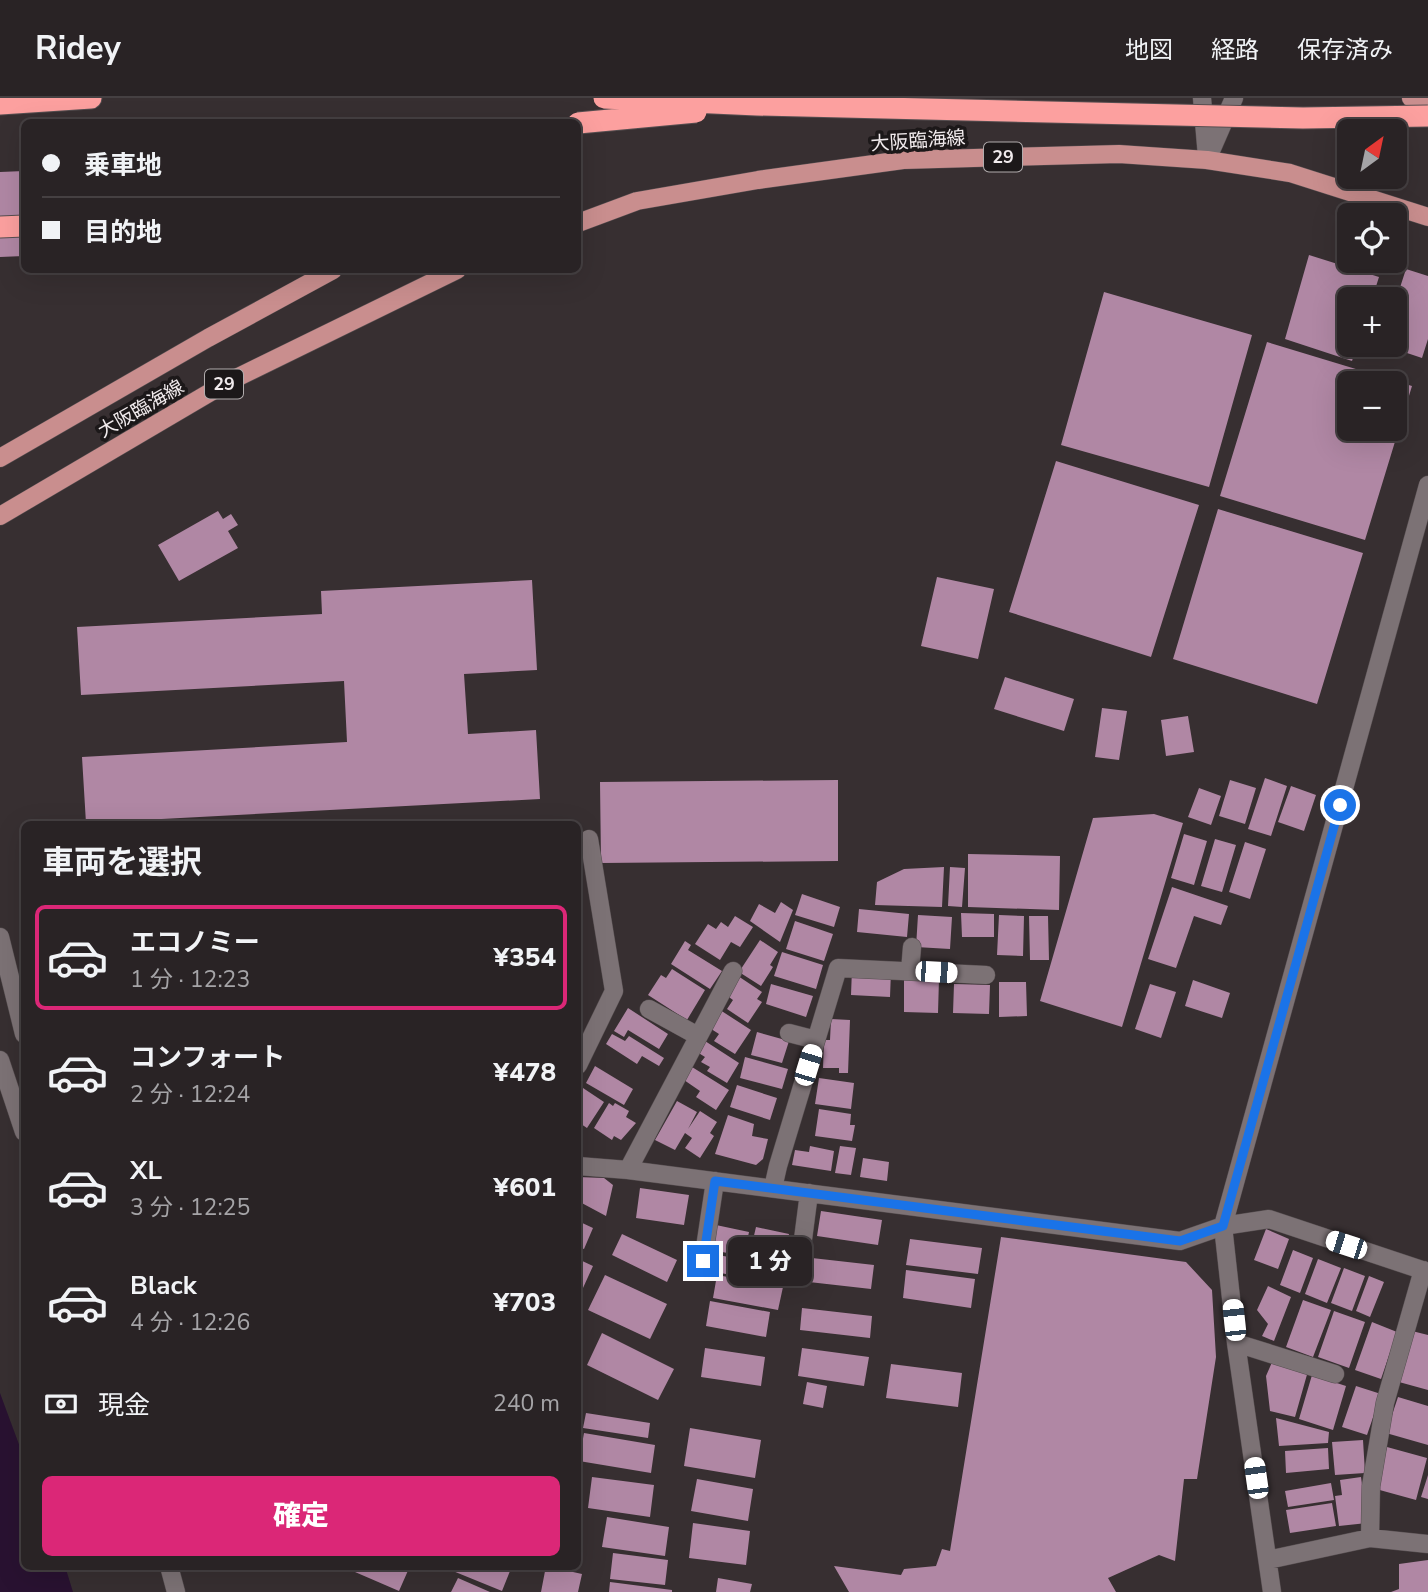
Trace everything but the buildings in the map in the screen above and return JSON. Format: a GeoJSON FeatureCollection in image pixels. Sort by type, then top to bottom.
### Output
{"type":"FeatureCollection","features":[{"type":"Feature","properties":{"kind":"highway"},"geometry":{"type":"LineString","coordinates":[[0,104],[91,98]]}},
{"type":"Feature","properties":{"kind":"highway"},"geometry":{"type":"LineString","coordinates":[[604,98],[757,105],[1290,117],[1428,116]]}},
{"type":"Feature","properties":{"kind":"highway"},"geometry":{"type":"LineString","coordinates":[[581,123],[640,119],[757,105]]}},
{"type":"Feature","properties":{"kind":"highway"},"geometry":{"type":"LineString","coordinates":[[0,227],[21,226]]}},
{"type":"Feature","properties":{"kind":"main road"},"geometry":{"type":"LineString","coordinates":[[581,131],[642,98]]}},
{"type":"Feature","properties":{"kind":"main road"},"geometry":{"type":"LineString","coordinates":[[1411,98],[1428,105]]}},
{"type":"Feature","properties":{"kind":"main road","name":"大阪臨海線"},"geometry":{"type":"LineString","coordinates":[[581,222],[637,201],[758,180],[903,160],[1119,154],[1208,160],[1290,173],[1428,218]]}},
{"type":"Feature","properties":{"kind":"main road","name":"大阪臨海線"},"geometry":{"type":"LineString","coordinates":[[0,458],[208,338],[327,273]]}},
{"type":"Feature","properties":{"kind":"main road","name":"大阪臨海線"},"geometry":{"type":"LineString","coordinates":[[0,516],[226,383],[451,273]]}},
{"type":"Feature","properties":{"kind":"street"},"geometry":{"type":"LineString","coordinates":[[1202,98],[1208,160]]}},
{"type":"Feature","properties":{"kind":"street"},"geometry":{"type":"LineString","coordinates":[[1208,160],[1234,98]]}},
{"type":"Feature","properties":{"kind":"street"},"geometry":{"type":"LineString","coordinates":[[1272,1592],[1236,1343],[1223,1226],[1428,485]]}},
{"type":"Feature","properties":{"kind":"street"},"geometry":{"type":"LineString","coordinates":[[581,1059],[614,991],[589,839]]}},
{"type":"Feature","properties":{"kind":"street"},"geometry":{"type":"LineString","coordinates":[[0,937],[21,1022]]}},
{"type":"Feature","properties":{"kind":"street"},"geometry":{"type":"LineString","coordinates":[[910,971],[912,947]]}},
{"type":"Feature","properties":{"kind":"street"},"geometry":{"type":"LineString","coordinates":[[773,1188],[838,968],[986,975]]}},
{"type":"Feature","properties":{"kind":"street"},"geometry":{"type":"LineString","coordinates":[[628,1170],[733,971]]}},
{"type":"Feature","properties":{"kind":"street"},"geometry":{"type":"LineString","coordinates":[[649,1009],[698,1036]]}},
{"type":"Feature","properties":{"kind":"street"},"geometry":{"type":"LineString","coordinates":[[789,1033],[816,1040]]}},
{"type":"Feature","properties":{"kind":"street"},"geometry":{"type":"LineString","coordinates":[[0,1060],[21,1123]]}},
{"type":"Feature","properties":{"kind":"street"},"geometry":{"type":"LineString","coordinates":[[581,1166],[773,1188],[1180,1241],[1223,1226],[1269,1219],[1426,1271],[1385,1403],[1371,1486],[1370,1538]]}},
{"type":"Feature","properties":{"kind":"street"},"geometry":{"type":"LineString","coordinates":[[703,1261],[715,1181]]}},
{"type":"Feature","properties":{"kind":"street"},"geometry":{"type":"LineString","coordinates":[[802,1247],[810,1193]]}},
{"type":"Feature","properties":{"kind":"street"},"geometry":{"type":"LineString","coordinates":[[1236,1343],[1335,1374]]}},
{"type":"Feature","properties":{"kind":"street"},"geometry":{"type":"LineString","coordinates":[[1268,1559],[1370,1538],[1428,1544]]}},
{"type":"Feature","properties":{"kind":"street"},"geometry":{"type":"LineString","coordinates":[[170,1570],[176,1592]]}},
{"type":"Feature","properties":{"kind":"shaded area"},"geometry":{"type":"Polygon","coordinates":[[[0,1393],[21,1450],[21,1570],[66,1570],[73,1592],[0,1592],[0,1393]]]}},
{"type":"Feature","properties":{"kind":"route"},"geometry":{"type":"LineString","coordinates":[[703,1261],[715,1181],[1180,1241],[1223,1226],[1340,805]]}}]}
